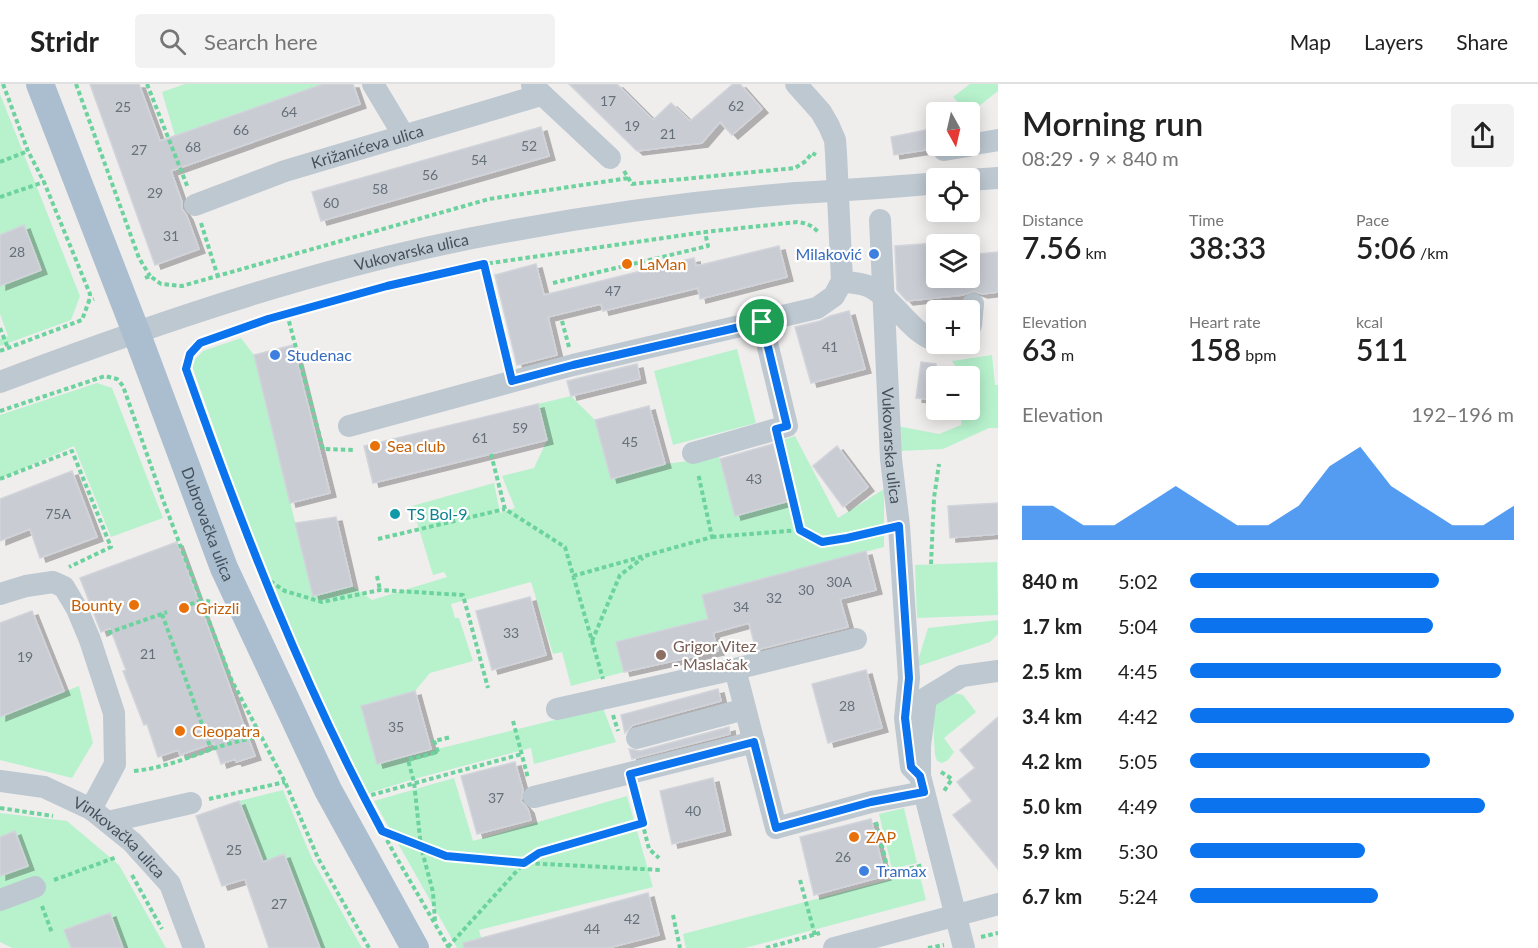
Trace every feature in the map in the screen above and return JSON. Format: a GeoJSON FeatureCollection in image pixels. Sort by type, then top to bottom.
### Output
{"type":"FeatureCollection","features":[{"type":"Feature","properties":{"kind":"main road","name":"Dubrovačka ulica"},"geometry":{"type":"LineString","coordinates":[[40,84],[224,568],[328,790],[415,948]]}},
{"type":"Feature","properties":{"kind":"street"},"geometry":{"type":"LineString","coordinates":[[373,84],[404,136]]}},
{"type":"Feature","properties":{"kind":"street"},"geometry":{"type":"LineString","coordinates":[[349,426],[573,365],[818,308],[834,296],[842,281],[836,153],[832,133],[821,112],[796,84]]}},
{"type":"Feature","properties":{"kind":"street","name":"Križanićeva ulica"},"geometry":{"type":"LineString","coordinates":[[195,205],[285,171],[404,136],[536,90],[618,165]]}},
{"type":"Feature","properties":{"kind":"street"},"geometry":{"type":"LineString","coordinates":[[980,143],[998,140]]}},
{"type":"Feature","properties":{"kind":"street"},"geometry":{"type":"LineString","coordinates":[[980,179],[998,178]]}},
{"type":"Feature","properties":{"kind":"street","name":"Vukovarska ulica"},"geometry":{"type":"LineString","coordinates":[[0,382],[136,332],[349,267],[503,232],[587,218],[715,202],[926,184]]}},
{"type":"Feature","properties":{"kind":"street","name":"Vukovarska ulica"},"geometry":{"type":"LineString","coordinates":[[880,220],[891,459],[899,526],[909,678],[905,718],[911,767],[922,784]]}},
{"type":"Feature","properties":{"kind":"street"},"geometry":{"type":"LineString","coordinates":[[842,281],[868,286],[885,297],[909,323],[926,334]]}},
{"type":"Feature","properties":{"kind":"street"},"geometry":{"type":"LineString","coordinates":[[693,453],[787,426],[762,322]]}},
{"type":"Feature","properties":{"kind":"street"},"geometry":{"type":"LineString","coordinates":[[0,594],[26,586],[53,582],[64,587],[77,609],[90,640],[114,713],[114,764],[100,816],[191,803]]}},
{"type":"Feature","properties":{"kind":"street"},"geometry":{"type":"LineString","coordinates":[[557,709],[856,639]]}},
{"type":"Feature","properties":{"kind":"street"},"geometry":{"type":"LineString","coordinates":[[735,669],[776,828],[871,802],[922,784]]}},
{"type":"Feature","properties":{"kind":"street"},"geometry":{"type":"LineString","coordinates":[[964,948],[922,784],[920,746],[926,698],[962,676],[998,671]]}},
{"type":"Feature","properties":{"kind":"street"},"geometry":{"type":"LineString","coordinates":[[637,738],[745,709]]}},
{"type":"Feature","properties":{"kind":"street"},"geometry":{"type":"LineString","coordinates":[[534,797],[754,742]]}},
{"type":"Feature","properties":{"kind":"street","name":"Vinkovačka ulica"},"geometry":{"type":"LineString","coordinates":[[0,780],[44,787],[100,816],[132,842],[170,884],[194,948]]}},
{"type":"Feature","properties":{"kind":"street"},"geometry":{"type":"LineString","coordinates":[[0,900],[35,887]]}},
{"type":"Feature","properties":{"kind":"street"},"geometry":{"type":"LineString","coordinates":[[834,948],[998,904]]}},
{"type":"Feature","properties":{"kind":"path"},"geometry":{"type":"LineString","coordinates":[[0,351],[83,323],[92,300],[44,182],[28,151],[3,84]]}},
{"type":"Feature","properties":{"kind":"path"},"geometry":{"type":"LineString","coordinates":[[76,84],[139,258],[150,276],[161,284],[182,286],[218,277],[489,199],[628,178]]}},
{"type":"Feature","properties":{"kind":"path"},"geometry":{"type":"LineString","coordinates":[[147,84],[195,205],[218,277]]}},
{"type":"Feature","properties":{"kind":"path"},"geometry":{"type":"LineString","coordinates":[[0,162],[28,151]]}},
{"type":"Feature","properties":{"kind":"path"},"geometry":{"type":"LineString","coordinates":[[618,165],[632,184],[795,168],[806,161],[812,153],[816,155]]}},
{"type":"Feature","properties":{"kind":"path"},"geometry":{"type":"LineString","coordinates":[[0,197],[44,182]]}},
{"type":"Feature","properties":{"kind":"path"},"geometry":{"type":"LineString","coordinates":[[643,823],[539,853],[524,863],[449,947],[344,760],[289,640],[183,370],[199,341],[387,286],[484,264],[705,232],[797,222],[806,223],[819,234],[825,234]]}},
{"type":"Feature","properties":{"kind":"path"},"geometry":{"type":"LineString","coordinates":[[553,284],[708,246],[705,232]]}},
{"type":"Feature","properties":{"kind":"path"},"geometry":{"type":"LineString","coordinates":[[484,264],[512,381]]}},
{"type":"Feature","properties":{"kind":"path"},"geometry":{"type":"LineString","coordinates":[[145,278],[150,276]]}},
{"type":"Feature","properties":{"kind":"path"},"geometry":{"type":"LineString","coordinates":[[182,286],[184,293]]}},
{"type":"Feature","properties":{"kind":"path"},"geometry":{"type":"LineString","coordinates":[[287,314],[324,449],[355,450]]}},
{"type":"Feature","properties":{"kind":"path"},"geometry":{"type":"LineString","coordinates":[[0,328],[8,348]]}},
{"type":"Feature","properties":{"kind":"path"},"geometry":{"type":"LineString","coordinates":[[33,339],[35,345]]}},
{"type":"Feature","properties":{"kind":"path"},"geometry":{"type":"LineString","coordinates":[[0,411],[104,374],[117,379],[123,386],[231,679],[285,782],[318,858],[369,948]]}},
{"type":"Feature","properties":{"kind":"path"},"geometry":{"type":"LineString","coordinates":[[123,386],[132,386]]}},
{"type":"Feature","properties":{"kind":"path"},"geometry":{"type":"LineString","coordinates":[[776,429],[800,530]]}},
{"type":"Feature","properties":{"kind":"path"},"geometry":{"type":"LineString","coordinates":[[0,479],[72,451],[111,547],[57,573],[53,582]]}},
{"type":"Feature","properties":{"kind":"path"},"geometry":{"type":"LineString","coordinates":[[693,453],[712,537]]}},
{"type":"Feature","properties":{"kind":"path"},"geometry":{"type":"LineString","coordinates":[[491,454],[505,509],[565,547],[601,674]]}},
{"type":"Feature","properties":{"kind":"path"},"geometry":{"type":"LineString","coordinates":[[932,564],[934,498],[939,464]]}},
{"type":"Feature","properties":{"kind":"path"},"geometry":{"type":"LineString","coordinates":[[378,539],[505,509]]}},
{"type":"Feature","properties":{"kind":"path"},"geometry":{"type":"LineString","coordinates":[[573,576],[712,537],[800,530],[822,542],[899,526]]}},
{"type":"Feature","properties":{"kind":"path"},"geometry":{"type":"LineString","coordinates":[[177,536],[187,541]]}},
{"type":"Feature","properties":{"kind":"path"},"geometry":{"type":"LineString","coordinates":[[592,642],[620,575],[647,556]]}},
{"type":"Feature","properties":{"kind":"path"},"geometry":{"type":"LineString","coordinates":[[377,576],[380,590]]}},
{"type":"Feature","properties":{"kind":"path"},"geometry":{"type":"LineString","coordinates":[[264,577],[285,591],[322,602],[380,590],[463,595],[488,688]]}},
{"type":"Feature","properties":{"kind":"path"},"geometry":{"type":"LineString","coordinates":[[206,612],[209,597]]}},
{"type":"Feature","properties":{"kind":"path"},"geometry":{"type":"LineString","coordinates":[[183,607],[202,600]]}},
{"type":"Feature","properties":{"kind":"path"},"geometry":{"type":"LineString","coordinates":[[111,632],[164,613],[211,749]]}},
{"type":"Feature","properties":{"kind":"path"},"geometry":{"type":"LineString","coordinates":[[513,721],[524,764]]}},
{"type":"Feature","properties":{"kind":"path"},"geometry":{"type":"LineString","coordinates":[[114,764],[129,772],[153,769],[186,760],[211,749],[260,736]]}},
{"type":"Feature","properties":{"kind":"path"},"geometry":{"type":"LineString","coordinates":[[436,925],[433,892],[421,847],[414,782],[408,760],[438,752],[434,741],[451,737]]}},
{"type":"Feature","properties":{"kind":"path"},"geometry":{"type":"LineString","coordinates":[[364,797],[522,754]]}},
{"type":"Feature","properties":{"kind":"path"},"geometry":{"type":"LineString","coordinates":[[630,774],[649,849],[659,858]]}},
{"type":"Feature","properties":{"kind":"path"},"geometry":{"type":"LineString","coordinates":[[191,803],[285,782]]}},
{"type":"Feature","properties":{"kind":"path"},"geometry":{"type":"LineString","coordinates":[[871,802],[889,874],[941,860]]}},
{"type":"Feature","properties":{"kind":"path"},"geometry":{"type":"LineString","coordinates":[[0,808],[62,817]]}},
{"type":"Feature","properties":{"kind":"path"},"geometry":{"type":"LineString","coordinates":[[382,831],[446,856],[524,863],[662,870]]}},
{"type":"Feature","properties":{"kind":"path"},"geometry":{"type":"LineString","coordinates":[[35,887],[120,855],[112,849]]}},
{"type":"Feature","properties":{"kind":"path"},"geometry":{"type":"LineString","coordinates":[[132,875],[165,934]]}},
{"type":"Feature","properties":{"kind":"path"},"geometry":{"type":"LineString","coordinates":[[800,880],[815,935]]}},
{"type":"Feature","properties":{"kind":"path"},"geometry":{"type":"LineString","coordinates":[[673,915],[680,948]]}},
{"type":"Feature","properties":{"kind":"path"},"geometry":{"type":"LineString","coordinates":[[46,917],[52,933]]}},
{"type":"Feature","properties":{"kind":"green space"},"geometry":{"type":"Polygon","coordinates":[[[185,84],[323,84],[175,136],[162,92],[185,84]]]}},
{"type":"Feature","properties":{"kind":"green space"},"geometry":{"type":"Polygon","coordinates":[[[970,84],[998,84],[998,91],[980,105],[980,102],[958,102],[953,97],[970,84]]]}},
{"type":"Feature","properties":{"kind":"green space"},"geometry":{"type":"Polygon","coordinates":[[[0,94],[80,296],[71,320],[0,346],[0,339],[8,336],[0,314],[0,94]]]}},
{"type":"Feature","properties":{"kind":"green space"},"geometry":{"type":"Polygon","coordinates":[[[241,338],[254,355],[313,595],[352,586],[372,600],[447,577],[444,572],[433,575],[412,506],[494,483],[500,513],[515,508],[502,476],[534,468],[547,440],[538,404],[571,396],[595,420],[611,479],[665,464],[719,457],[735,516],[788,501],[773,443],[795,436],[838,518],[884,489],[884,547],[702,595],[708,619],[616,643],[624,672],[571,686],[562,652],[553,654],[531,582],[451,604],[455,618],[459,618],[473,661],[430,673],[415,691],[361,706],[377,764],[603,708],[616,742],[534,764],[531,748],[366,794],[295,637],[242,507],[191,363],[203,351],[241,338]]]}},
{"type":"Feature","properties":{"kind":"green space"},"geometry":{"type":"Polygon","coordinates":[[[737,349],[756,423],[673,445],[654,371],[737,349]]]}},
{"type":"Feature","properties":{"kind":"green space"},"geometry":{"type":"Polygon","coordinates":[[[992,355],[995,385],[998,385],[998,428],[989,428],[943,449],[899,451],[897,426],[939,434],[961,425],[961,420],[980,420],[980,366],[955,366],[952,361],[992,355]]]}},
{"type":"Feature","properties":{"kind":"green space"},"geometry":{"type":"Polygon","coordinates":[[[97,383],[112,388],[163,518],[111,537],[74,446],[0,479],[0,415],[97,383]]]}},
{"type":"Feature","properties":{"kind":"green space"},"geometry":{"type":"Polygon","coordinates":[[[997,562],[998,615],[917,618],[915,565],[997,562]]]}},
{"type":"Feature","properties":{"kind":"green space"},"geometry":{"type":"Polygon","coordinates":[[[998,620],[998,634],[990,642],[916,667],[928,628],[998,620]]]}},
{"type":"Feature","properties":{"kind":"green space"},"geometry":{"type":"Polygon","coordinates":[[[79,686],[93,743],[72,778],[0,760],[0,717],[79,686]]]}},
{"type":"Feature","properties":{"kind":"green space"},"geometry":{"type":"Polygon","coordinates":[[[953,693],[963,695],[976,712],[944,738],[954,752],[948,760],[942,763],[937,761],[935,755],[932,706],[953,693]]]}},
{"type":"Feature","properties":{"kind":"green space"},"geometry":{"type":"Polygon","coordinates":[[[454,778],[473,841],[627,796],[653,887],[479,930],[484,948],[457,948],[374,801],[454,778]]]}},
{"type":"Feature","properties":{"kind":"green space"},"geometry":{"type":"Polygon","coordinates":[[[283,790],[313,861],[362,948],[320,948],[283,854],[263,862],[239,801],[283,790]]]}},
{"type":"Feature","properties":{"kind":"green space"},"geometry":{"type":"Polygon","coordinates":[[[904,808],[917,863],[892,869],[879,814],[904,808]]]}},
{"type":"Feature","properties":{"kind":"green space"},"geometry":{"type":"Polygon","coordinates":[[[0,813],[67,821],[119,865],[166,948],[12,948],[0,942],[0,813]]]}},
{"type":"Feature","properties":{"kind":"green space"},"geometry":{"type":"Polygon","coordinates":[[[919,872],[926,900],[745,948],[686,948],[683,934],[919,872]]]}},
{"type":"Feature","properties":{"kind":"building"},"geometry":{"type":"Polygon","coordinates":[[[90,84],[139,84],[160,141],[323,84],[353,84],[360,104],[171,171],[182,202],[182,209],[187,216],[199,249],[155,265],[90,84]]]}},
{"type":"Feature","properties":{"kind":"building"},"geometry":{"type":"Polygon","coordinates":[[[569,84],[617,84],[653,120],[671,103],[690,121],[733,84],[740,84],[762,109],[732,135],[720,122],[702,143],[637,151],[569,84]]]}},
{"type":"Feature","properties":{"kind":"building"},"geometry":{"type":"Polygon","coordinates":[[[541,127],[549,156],[321,221],[312,192],[541,127]]]}},
{"type":"Feature","properties":{"kind":"building"},"geometry":{"type":"Polygon","coordinates":[[[926,130],[926,150],[894,155],[891,137],[926,130]]]}},
{"type":"Feature","properties":{"kind":"building"},"geometry":{"type":"Polygon","coordinates":[[[24,225],[41,270],[0,286],[0,235],[24,225]]]}},
{"type":"Feature","properties":{"kind":"building"},"geometry":{"type":"Polygon","coordinates":[[[926,244],[926,288],[980,288],[980,254],[998,252],[998,292],[982,294],[974,291],[963,295],[907,301],[897,290],[895,246],[926,244]]]}},
{"type":"Feature","properties":{"kind":"building"},"geometry":{"type":"Polygon","coordinates":[[[779,246],[787,277],[700,299],[698,288],[603,311],[601,304],[548,317],[557,355],[517,365],[495,275],[536,264],[544,295],[694,258],[696,266],[779,246]]]}},
{"type":"Feature","properties":{"kind":"building"},"geometry":{"type":"Polygon","coordinates":[[[849,311],[865,369],[811,383],[795,327],[849,311]]]}},
{"type":"Feature","properties":{"kind":"building"},"geometry":{"type":"Polygon","coordinates":[[[293,345],[330,493],[290,503],[254,355],[293,345]]]}},
{"type":"Feature","properties":{"kind":"building"},"geometry":{"type":"Polygon","coordinates":[[[921,362],[936,364],[936,366],[926,366],[926,399],[916,398],[921,362]]]}},
{"type":"Feature","properties":{"kind":"building"},"geometry":{"type":"Polygon","coordinates":[[[637,364],[640,379],[571,396],[567,381],[637,364]]]}},
{"type":"Feature","properties":{"kind":"building"},"geometry":{"type":"Polygon","coordinates":[[[538,404],[547,440],[373,483],[364,446],[538,404]]]}},
{"type":"Feature","properties":{"kind":"building"},"geometry":{"type":"Polygon","coordinates":[[[649,406],[665,464],[611,479],[595,420],[649,406]]]}},
{"type":"Feature","properties":{"kind":"building"},"geometry":{"type":"Polygon","coordinates":[[[773,444],[789,501],[735,516],[720,459],[773,444]]]}},
{"type":"Feature","properties":{"kind":"building"},"geometry":{"type":"Polygon","coordinates":[[[837,446],[868,487],[843,507],[813,466],[837,446]]]}},
{"type":"Feature","properties":{"kind":"building"},"geometry":{"type":"Polygon","coordinates":[[[72,471],[97,537],[40,558],[30,529],[0,541],[0,499],[72,471]]]}},
{"type":"Feature","properties":{"kind":"building"},"geometry":{"type":"Polygon","coordinates":[[[998,503],[998,534],[950,538],[948,506],[998,503]]]}},
{"type":"Feature","properties":{"kind":"building"},"geometry":{"type":"Polygon","coordinates":[[[336,517],[352,586],[313,596],[295,523],[336,517]]]}},
{"type":"Feature","properties":{"kind":"building"},"geometry":{"type":"Polygon","coordinates":[[[177,542],[255,756],[236,762],[235,759],[221,764],[214,743],[180,755],[178,750],[158,757],[147,724],[144,725],[123,671],[126,670],[110,628],[101,632],[80,578],[177,542]]]}},
{"type":"Feature","properties":{"kind":"building"},"geometry":{"type":"Polygon","coordinates":[[[866,551],[876,590],[840,599],[848,627],[756,650],[749,623],[713,633],[718,651],[624,672],[616,642],[708,619],[702,595],[866,551]]]}},
{"type":"Feature","properties":{"kind":"building"},"geometry":{"type":"Polygon","coordinates":[[[530,597],[546,655],[492,670],[476,611],[530,597]]]}},
{"type":"Feature","properties":{"kind":"building"},"geometry":{"type":"Polygon","coordinates":[[[32,611],[64,691],[0,717],[0,623],[32,611]]]}},
{"type":"Feature","properties":{"kind":"building"},"geometry":{"type":"Polygon","coordinates":[[[866,670],[882,728],[828,743],[812,684],[866,670]]]}},
{"type":"Feature","properties":{"kind":"building"},"geometry":{"type":"Polygon","coordinates":[[[718,689],[721,701],[633,725],[625,733],[621,715],[718,689]]]}},
{"type":"Feature","properties":{"kind":"building"},"geometry":{"type":"Polygon","coordinates":[[[415,691],[431,749],[377,764],[361,706],[415,691]]]}},
{"type":"Feature","properties":{"kind":"building"},"geometry":{"type":"Polygon","coordinates":[[[998,717],[998,869],[953,815],[972,801],[957,782],[975,768],[960,750],[998,717]]]}},
{"type":"Feature","properties":{"kind":"building"},"geometry":{"type":"Polygon","coordinates":[[[729,727],[730,734],[632,759],[629,749],[640,751],[729,727]]]}},
{"type":"Feature","properties":{"kind":"building"},"geometry":{"type":"Polygon","coordinates":[[[515,762],[523,790],[521,801],[528,809],[531,820],[477,834],[461,776],[515,762]]]}},
{"type":"Feature","properties":{"kind":"building"},"geometry":{"type":"Polygon","coordinates":[[[713,778],[725,831],[672,844],[660,791],[713,778]]]}},
{"type":"Feature","properties":{"kind":"building"},"geometry":{"type":"Polygon","coordinates":[[[239,801],[263,862],[284,854],[320,948],[269,948],[245,879],[222,886],[196,816],[239,801]]]}},
{"type":"Feature","properties":{"kind":"building"},"geometry":{"type":"Polygon","coordinates":[[[871,819],[885,876],[814,895],[800,837],[871,819]]]}},
{"type":"Feature","properties":{"kind":"building"},"geometry":{"type":"Polygon","coordinates":[[[15,831],[28,866],[0,876],[0,837],[15,831]]]}},
{"type":"Feature","properties":{"kind":"building"},"geometry":{"type":"Polygon","coordinates":[[[648,893],[659,935],[608,948],[464,948],[463,943],[648,893]]]}},
{"type":"Feature","properties":{"kind":"building"},"geometry":{"type":"Polygon","coordinates":[[[110,913],[123,948],[71,948],[64,930],[110,913]]]}},
{"type":"Feature","properties":{"kind":"place","name":"Milaković"},"geometry":{"type":"Point","coordinates":[874,254]}},
{"type":"Feature","properties":{"kind":"place","name":"LaMan"},"geometry":{"type":"Point","coordinates":[627,264]}},
{"type":"Feature","properties":{"kind":"place","name":"Studenac"},"geometry":{"type":"Point","coordinates":[275,355]}},
{"type":"Feature","properties":{"kind":"place","name":"Sea club"},"geometry":{"type":"Point","coordinates":[375,446]}},
{"type":"Feature","properties":{"kind":"place","name":"TS Bol-9"},"geometry":{"type":"Point","coordinates":[395,514]}},
{"type":"Feature","properties":{"kind":"place","name":"Bounty"},"geometry":{"type":"Point","coordinates":[134,605]}},
{"type":"Feature","properties":{"kind":"place","name":"Grizzli"},"geometry":{"type":"Point","coordinates":[184,608]}},
{"type":"Feature","properties":{"kind":"place","name":"Grigor Vitez - Maslačak"},"geometry":{"type":"Point","coordinates":[661,655]}},
{"type":"Feature","properties":{"kind":"place","name":"Cleopatra"},"geometry":{"type":"Point","coordinates":[180,731]}},
{"type":"Feature","properties":{"kind":"place","name":"ZAP"},"geometry":{"type":"Point","coordinates":[854,837]}},
{"type":"Feature","properties":{"kind":"place","name":"Tramax"},"geometry":{"type":"Point","coordinates":[864,871]}},
{"type":"Feature","properties":{"kind":"route"},"geometry":{"type":"LineString","coordinates":[[484,264],[512,381],[762,322],[787,426],[776,429],[800,530],[822,542],[899,526],[909,678],[905,718],[911,767],[920,776],[924,792],[871,802],[776,828],[754,742],[630,774],[643,823],[539,853],[524,863],[446,856],[382,831],[344,760],[289,640],[237,511],[186,369],[190,354],[200,343],[268,319],[387,286],[484,264]]}}]}
